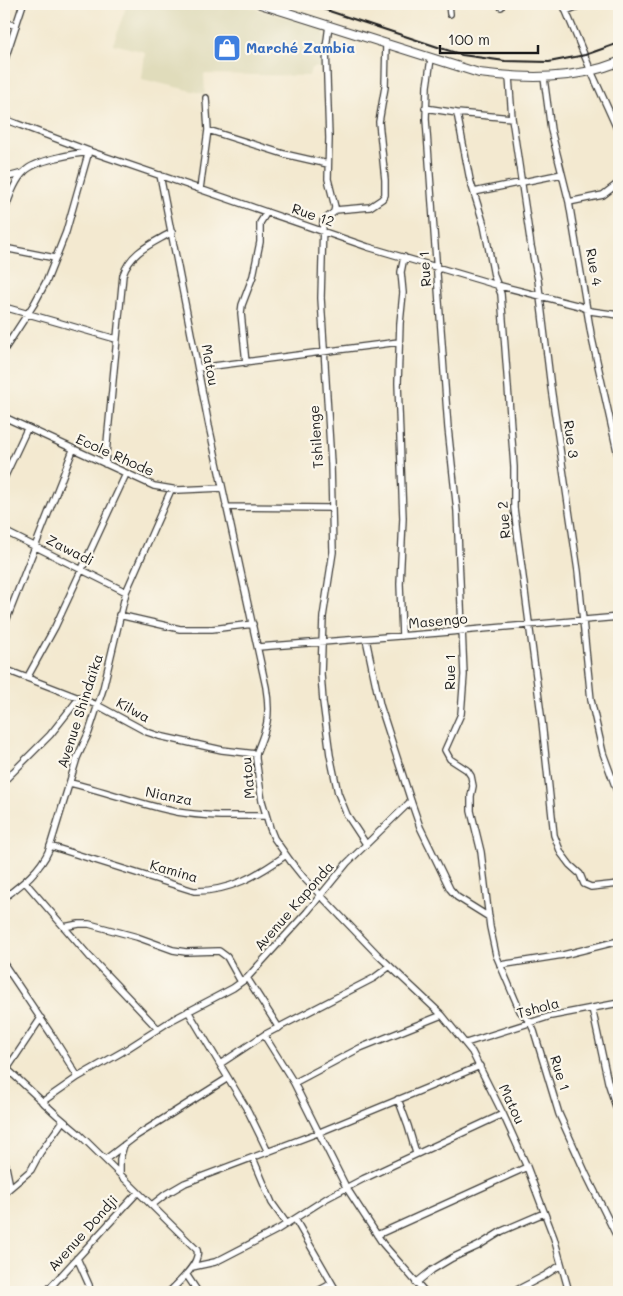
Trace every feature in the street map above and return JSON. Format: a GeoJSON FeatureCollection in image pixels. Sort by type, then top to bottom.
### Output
{"type":"FeatureCollection","features":[{"type":"Feature","properties":{"kind":"main road"},"geometry":{"type":"LineString","coordinates":[[260,4],[479,73],[509,77],[544,78],[591,71],[619,62]]}},
{"type":"Feature","properties":{"kind":"street"},"geometry":{"type":"LineString","coordinates":[[4,62],[23,4]]}},
{"type":"Feature","properties":{"kind":"street"},"geometry":{"type":"LineString","coordinates":[[449,4],[450,14]]}},
{"type":"Feature","properties":{"kind":"street"},"geometry":{"type":"LineString","coordinates":[[563,4],[591,71],[617,122],[619,133]]}},
{"type":"Feature","properties":{"kind":"street"},"geometry":{"type":"LineString","coordinates":[[566,11],[583,4]]}},
{"type":"Feature","properties":{"kind":"street"},"geometry":{"type":"LineString","coordinates":[[4,22],[16,26]]}},
{"type":"Feature","properties":{"kind":"street"},"geometry":{"type":"LineString","coordinates":[[329,26],[326,48],[330,138],[328,184],[335,205],[334,210],[370,207],[385,195],[379,122],[385,87],[386,44]]}},
{"type":"Feature","properties":{"kind":"street","name":"Rue 1"},"geometry":{"type":"LineString","coordinates":[[431,59],[425,108],[448,428],[457,510],[464,675],[462,707],[445,750],[450,759],[469,772],[472,781],[470,806],[480,852],[489,917],[500,965],[520,1011],[530,1022],[560,1114],[586,1174],[619,1241]]}},
{"type":"Feature","properties":{"kind":"street","name":"Rue 3"},"geometry":{"type":"LineString","coordinates":[[509,77],[512,118],[540,296],[551,388],[578,571],[593,711],[603,753],[616,788],[619,803]]}},
{"type":"Feature","properties":{"kind":"street","name":"Rue 4"},"geometry":{"type":"LineString","coordinates":[[544,78],[551,130],[569,202],[591,334],[619,460]]}},
{"type":"Feature","properties":{"kind":"street"},"geometry":{"type":"LineString","coordinates":[[200,189],[209,119],[206,98]]}},
{"type":"Feature","properties":{"kind":"street"},"geometry":{"type":"LineString","coordinates":[[425,108],[512,118]]}},
{"type":"Feature","properties":{"kind":"street","name":"Rue 2"},"geometry":{"type":"LineString","coordinates":[[457,113],[474,192],[484,225],[494,276],[501,294],[514,467],[514,508],[530,624],[554,835],[561,852],[570,866],[580,874],[584,884],[591,887],[619,884]]}},
{"type":"Feature","properties":{"kind":"street","name":"Rue 12"},"geometry":{"type":"LineString","coordinates":[[4,119],[89,152],[323,232],[497,285],[588,310],[619,315]]}},
{"type":"Feature","properties":{"kind":"street"},"geometry":{"type":"LineString","coordinates":[[208,130],[284,154],[328,164]]}},
{"type":"Feature","properties":{"kind":"street"},"geometry":{"type":"LineString","coordinates":[[4,212],[11,194],[27,169],[48,160],[89,152],[66,232],[40,294],[4,350]]}},
{"type":"Feature","properties":{"kind":"street"},"geometry":{"type":"LineString","coordinates":[[4,178],[23,173]]}},
{"type":"Feature","properties":{"kind":"street"},"geometry":{"type":"LineString","coordinates":[[474,192],[562,174]]}},
{"type":"Feature","properties":{"kind":"street","name":"Matou"},"geometry":{"type":"LineString","coordinates":[[160,175],[222,488],[266,687],[269,715],[266,729],[256,754],[258,776],[266,816],[274,838],[303,878],[321,894],[390,966],[442,1015],[466,1043],[480,1066],[527,1167],[554,1238],[568,1292]]}},
{"type":"Feature","properties":{"kind":"street"},"geometry":{"type":"LineString","coordinates":[[569,202],[603,195],[616,185]]}},
{"type":"Feature","properties":{"kind":"street","name":"Tshilenge"},"geometry":{"type":"LineString","coordinates":[[334,210],[324,221],[321,298],[332,508],[333,564],[326,595],[322,642],[323,702],[334,778],[347,815],[366,844]]}},
{"type":"Feature","properties":{"kind":"street"},"geometry":{"type":"LineString","coordinates":[[246,363],[241,313],[242,305],[253,276],[260,242],[260,223],[267,212]]}},
{"type":"Feature","properties":{"kind":"street"},"geometry":{"type":"LineString","coordinates":[[105,464],[123,275],[135,254],[172,232]]}},
{"type":"Feature","properties":{"kind":"street"},"geometry":{"type":"LineString","coordinates":[[4,248],[55,258]]}},
{"type":"Feature","properties":{"kind":"street"},"geometry":{"type":"LineString","coordinates":[[402,636],[400,584],[403,518],[398,423],[399,342],[404,257]]}},
{"type":"Feature","properties":{"kind":"street"},"geometry":{"type":"LineString","coordinates":[[4,307],[116,340]]}},
{"type":"Feature","properties":{"kind":"street"},"geometry":{"type":"LineString","coordinates":[[198,368],[399,342]]}},
{"type":"Feature","properties":{"kind":"street","name":"Ecole Rhode"},"geometry":{"type":"LineString","coordinates":[[4,417],[154,486],[171,490],[222,488]]}},
{"type":"Feature","properties":{"kind":"street"},"geometry":{"type":"LineString","coordinates":[[4,478],[27,429]]}},
{"type":"Feature","properties":{"kind":"street"},"geometry":{"type":"LineString","coordinates":[[4,626],[74,450]]}},
{"type":"Feature","properties":{"kind":"street"},"geometry":{"type":"LineString","coordinates":[[27,678],[55,627],[126,474]]}},
{"type":"Feature","properties":{"kind":"street","name":"Avenue Shindaïka"},"geometry":{"type":"LineString","coordinates":[[4,898],[25,882],[44,861],[77,758],[108,673],[119,615],[126,592],[171,490]]}},
{"type":"Feature","properties":{"kind":"street"},"geometry":{"type":"LineString","coordinates":[[226,507],[332,508]]}},
{"type":"Feature","properties":{"kind":"street","name":"Zawadi"},"geometry":{"type":"LineString","coordinates":[[4,531],[126,592]]}},
{"type":"Feature","properties":{"kind":"street"},"geometry":{"type":"LineString","coordinates":[[119,615],[180,629],[253,624]]}},
{"type":"Feature","properties":{"kind":"street","name":"Masengo"},"geometry":{"type":"LineString","coordinates":[[258,647],[619,617]]}},
{"type":"Feature","properties":{"kind":"street"},"geometry":{"type":"LineString","coordinates":[[366,639],[380,705],[420,827],[450,890],[457,897],[489,917]]}},
{"type":"Feature","properties":{"kind":"street","name":"Kilwa"},"geometry":{"type":"LineString","coordinates":[[4,669],[80,697],[147,732],[196,745],[256,754]]}},
{"type":"Feature","properties":{"kind":"street"},"geometry":{"type":"LineString","coordinates":[[4,780],[50,735],[80,697]]}},
{"type":"Feature","properties":{"kind":"street","name":"Nianza"},"geometry":{"type":"LineString","coordinates":[[70,783],[136,803],[176,812],[217,816],[266,816]]}},
{"type":"Feature","properties":{"kind":"street","name":"Avenue Kaponda"},"geometry":{"type":"LineString","coordinates":[[42,1102],[188,1011],[221,995],[247,978],[307,912],[347,863],[411,801]]}},
{"type":"Feature","properties":{"kind":"street","name":"Kamina"},"geometry":{"type":"LineString","coordinates":[[50,846],[200,892],[235,885],[258,874],[286,855]]}},
{"type":"Feature","properties":{"kind":"street"},"geometry":{"type":"LineString","coordinates":[[25,882],[89,956],[158,1030]]}},
{"type":"Feature","properties":{"kind":"street"},"geometry":{"type":"LineString","coordinates":[[64,927],[88,924],[137,936],[173,950],[220,952],[227,957],[241,982]]}},
{"type":"Feature","properties":{"kind":"street"},"geometry":{"type":"LineString","coordinates":[[500,965],[563,955],[619,941]]}},
{"type":"Feature","properties":{"kind":"street"},"geometry":{"type":"LineString","coordinates":[[4,964],[41,1018],[78,1078]]}},
{"type":"Feature","properties":{"kind":"street"},"geometry":{"type":"LineString","coordinates":[[220,1064],[264,1036],[374,978],[390,966]]}},
{"type":"Feature","properties":{"kind":"street"},"geometry":{"type":"LineString","coordinates":[[247,978],[279,1028]]}},
{"type":"Feature","properties":{"kind":"street","name":"Tshola"},"geometry":{"type":"LineString","coordinates":[[466,1043],[530,1022],[619,1003]]}},
{"type":"Feature","properties":{"kind":"street"},"geometry":{"type":"LineString","coordinates":[[592,1008],[608,1082],[619,1116]]}},
{"type":"Feature","properties":{"kind":"street"},"geometry":{"type":"LineString","coordinates":[[188,1011],[248,1111],[268,1152]]}},
{"type":"Feature","properties":{"kind":"street"},"geometry":{"type":"LineString","coordinates":[[294,1083],[360,1048],[442,1015]]}},
{"type":"Feature","properties":{"kind":"street"},"geometry":{"type":"LineString","coordinates":[[41,1018],[5,1068],[63,1121],[78,1132],[197,1250],[198,1255],[192,1267],[169,1292]]}},
{"type":"Feature","properties":{"kind":"street"},"geometry":{"type":"LineString","coordinates":[[264,1036],[294,1083],[346,1187],[390,1253],[425,1292]]}},
{"type":"Feature","properties":{"kind":"street"},"geometry":{"type":"LineString","coordinates":[[152,1205],[180,1186],[320,1132],[480,1066]]}},
{"type":"Feature","properties":{"kind":"street"},"geometry":{"type":"LineString","coordinates":[[106,1159],[159,1120],[228,1078]]}},
{"type":"Feature","properties":{"kind":"street"},"geometry":{"type":"LineString","coordinates":[[398,1099],[416,1153]]}},
{"type":"Feature","properties":{"kind":"street"},"geometry":{"type":"LineString","coordinates":[[192,1267],[214,1262],[287,1224],[346,1187],[503,1114]]}},
{"type":"Feature","properties":{"kind":"street"},"geometry":{"type":"LineString","coordinates":[[4,1193],[30,1170],[63,1121]]}},
{"type":"Feature","properties":{"kind":"street"},"geometry":{"type":"LineString","coordinates":[[120,1172],[120,1159],[124,1144]]}},
{"type":"Feature","properties":{"kind":"street"},"geometry":{"type":"LineString","coordinates":[[4,1157],[10,1186]]}},
{"type":"Feature","properties":{"kind":"street"},"geometry":{"type":"LineString","coordinates":[[253,1158],[272,1202],[287,1224]]}},
{"type":"Feature","properties":{"kind":"street"},"geometry":{"type":"LineString","coordinates":[[377,1235],[527,1167]]}},
{"type":"Feature","properties":{"kind":"street","name":"Avenue Dondji"},"geometry":{"type":"LineString","coordinates":[[46,1292],[138,1192]]}},
{"type":"Feature","properties":{"kind":"street"},"geometry":{"type":"LineString","coordinates":[[416,1283],[446,1262],[544,1212]]}},
{"type":"Feature","properties":{"kind":"street"},"geometry":{"type":"LineString","coordinates":[[295,1219],[337,1292]]}},
{"type":"Feature","properties":{"kind":"street"},"geometry":{"type":"LineString","coordinates":[[77,1258],[89,1285],[90,1292]]}},
{"type":"Feature","properties":{"kind":"street"},"geometry":{"type":"LineString","coordinates":[[513,1292],[561,1265]]}},
{"type":"Feature","properties":{"kind":"street"},"geometry":{"type":"LineString","coordinates":[[186,1274],[198,1292]]}},
{"type":"Feature","properties":{"kind":"street"},"geometry":{"type":"LineString","coordinates":[[316,1292],[331,1284]]}},
{"type":"Feature","properties":{"kind":"street"},"geometry":{"type":"LineString","coordinates":[[230,1292],[237,1292]]}},
{"type":"Feature","properties":{"kind":"shaded area","name":"Marché Zambia"},"geometry":{"type":"Polygon","coordinates":[[[127,4],[240,4],[324,29],[324,67],[311,68],[309,76],[204,74],[205,94],[142,79],[145,52],[113,44],[127,4]]]}},
{"type":"Feature","properties":{"kind":"railway"},"geometry":{"type":"LineString","coordinates":[[308,4],[462,55],[505,61],[549,62],[585,55],[619,43]]}},
{"type":"Feature","properties":{"kind":"place","name":"Marché Zambia"},"geometry":{"type":"Point","coordinates":[227,48]}}]}
